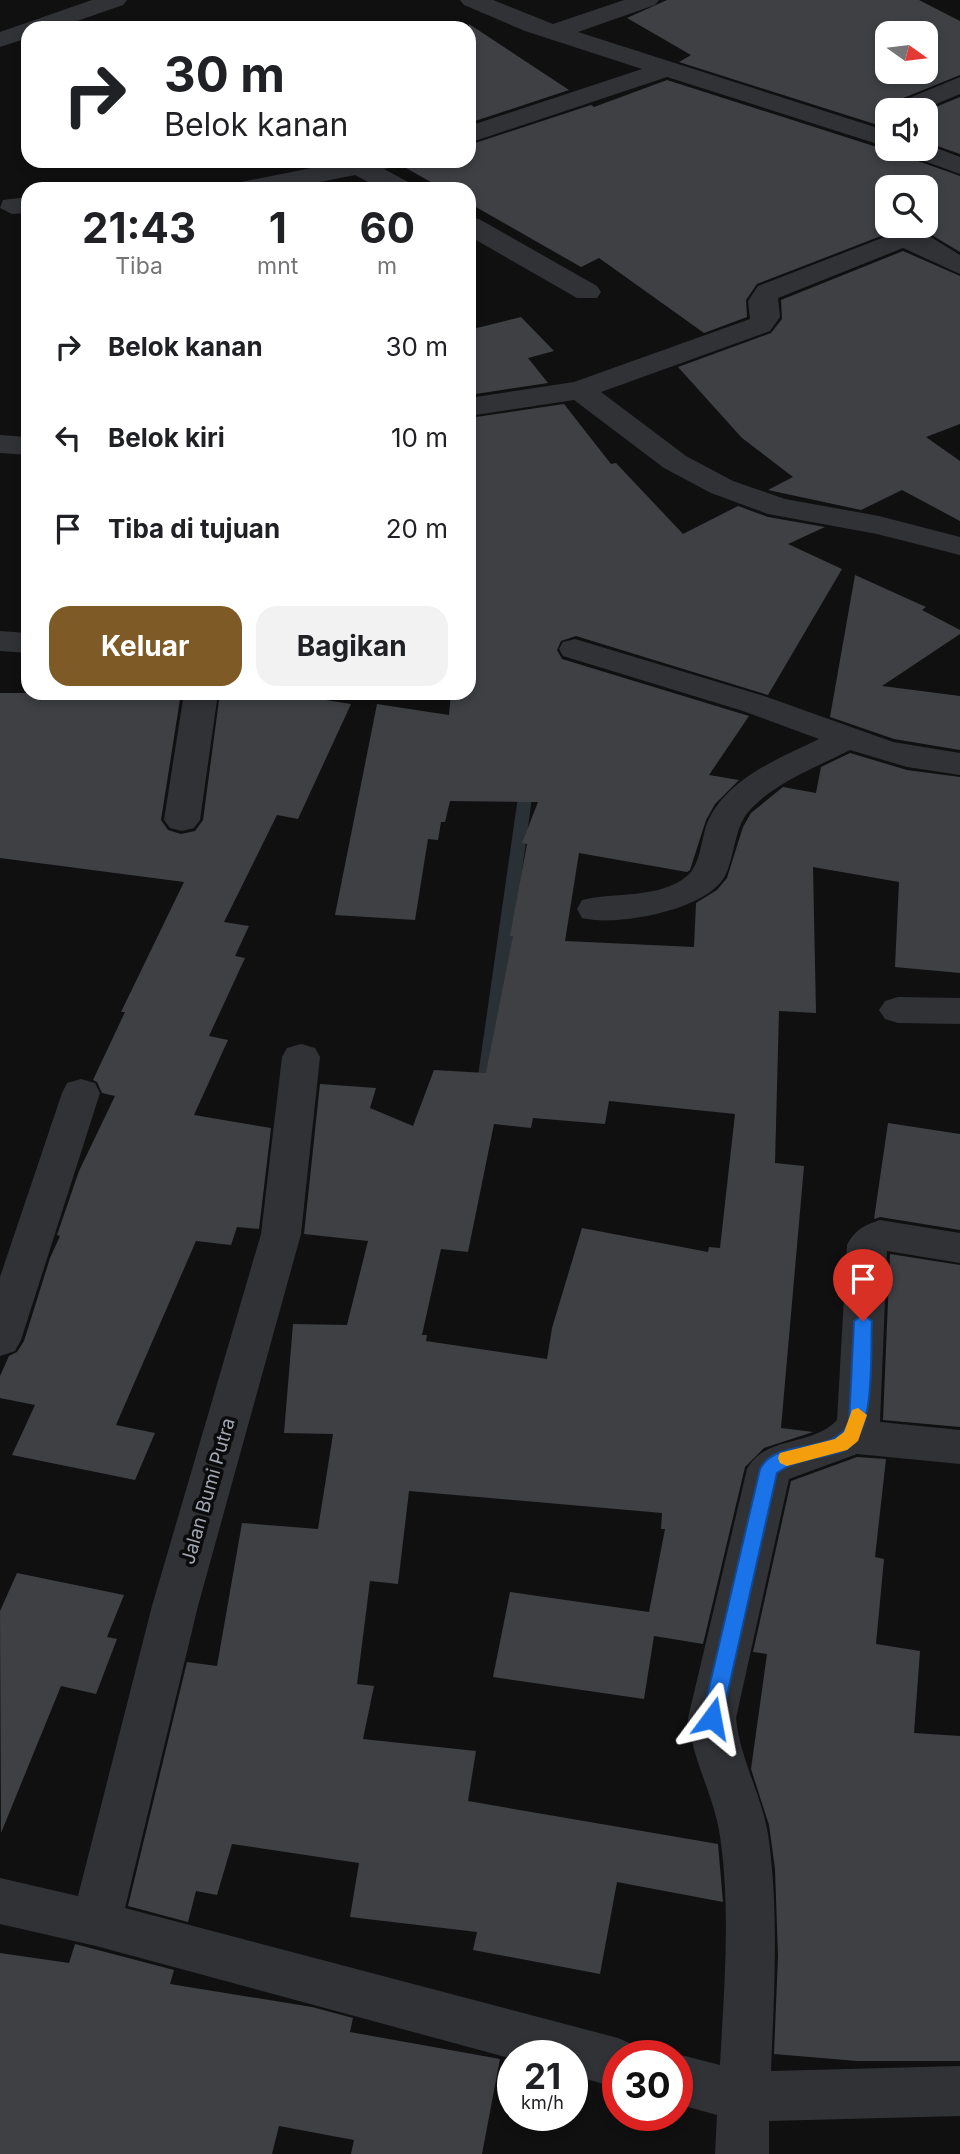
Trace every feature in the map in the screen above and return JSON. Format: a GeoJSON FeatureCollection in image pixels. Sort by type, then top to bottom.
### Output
{"type":"FeatureCollection","features":[{"type":"Feature","properties":{"kind":"street"},"geometry":{"type":"LineString","coordinates":[[54,21],[115,0]]}},
{"type":"Feature","properties":{"kind":"street"},"geometry":{"type":"LineString","coordinates":[[472,0],[554,33],[875,134]]}},
{"type":"Feature","properties":{"kind":"street"},"geometry":{"type":"LineString","coordinates":[[554,33],[647,0]]}},
{"type":"Feature","properties":{"kind":"street"},"geometry":{"type":"LineString","coordinates":[[0,40],[21,32]]}},
{"type":"Feature","properties":{"kind":"street"},"geometry":{"type":"LineString","coordinates":[[476,133],[665,69]]}},
{"type":"Feature","properties":{"kind":"street"},"geometry":{"type":"LineString","coordinates":[[929,98],[960,85]]}},
{"type":"Feature","properties":{"kind":"street"},"geometry":{"type":"LineString","coordinates":[[860,128],[875,121]]}},
{"type":"Feature","properties":{"kind":"street"},"geometry":{"type":"LineString","coordinates":[[938,158],[960,166]]}},
{"type":"Feature","properties":{"kind":"street"},"geometry":{"type":"LineString","coordinates":[[281,182],[352,168]]}},
{"type":"Feature","properties":{"kind":"street"},"geometry":{"type":"LineString","coordinates":[[377,168],[393,182]]}},
{"type":"Feature","properties":{"kind":"street"},"geometry":{"type":"LineString","coordinates":[[476,229],[587,292]]}},
{"type":"Feature","properties":{"kind":"street"},"geometry":{"type":"LineString","coordinates":[[476,406],[580,390],[760,325],[766,317],[762,301],[768,292],[900,239],[919,242],[960,266]]}},
{"type":"Feature","properties":{"kind":"street"},"geometry":{"type":"LineString","coordinates":[[580,390],[676,462],[722,487],[779,507],[879,525],[960,546]]}},
{"type":"Feature","properties":{"kind":"street"},"geometry":{"type":"LineString","coordinates":[[0,444],[21,446]]}},
{"type":"Feature","properties":{"kind":"street"},"geometry":{"type":"LineString","coordinates":[[0,641],[21,642]]}},
{"type":"Feature","properties":{"kind":"street"},"geometry":{"type":"LineString","coordinates":[[575,649],[757,705],[846,739],[939,763],[960,764]]}},
{"type":"Feature","properties":{"kind":"street"},"geometry":{"type":"LineString","coordinates":[[182,820],[200,700]]}},
{"type":"Feature","properties":{"kind":"street"},"geometry":{"type":"LineString","coordinates":[[595,909],[667,898],[695,889],[706,879],[719,836],[737,803],[784,771],[846,739]]}},
{"type":"Feature","properties":{"kind":"street"},"geometry":{"type":"LineString","coordinates":[[898,1010],[960,1011]]}},
{"type":"Feature","properties":{"kind":"street","name":"Jalan Bumi Putra"},"geometry":{"type":"LineString","coordinates":[[96,1923],[175,1606],[281,1234],[301,1057]]}},
{"type":"Feature","properties":{"kind":"street"},"geometry":{"type":"LineString","coordinates":[[0,1340],[81,1093]]}},
{"type":"Feature","properties":{"kind":"street"},"geometry":{"type":"LineString","coordinates":[[742,2154],[751,1937],[745,1836],[717,1755],[712,1718],[769,1469],[782,1459],[841,1445],[851,1436],[858,1423],[867,1245],[880,1235],[960,1248]]}},
{"type":"Feature","properties":{"kind":"street"},"geometry":{"type":"LineString","coordinates":[[851,1436],[960,1447]]}},
{"type":"Feature","properties":{"kind":"street"},"geometry":{"type":"LineString","coordinates":[[0,1901],[96,1923],[602,2059]]}},
{"type":"Feature","properties":{"kind":"street"},"geometry":{"type":"LineString","coordinates":[[693,2084],[744,2097],[960,2091]]}},
{"type":"Feature","properties":{"kind":"building"},"geometry":{"type":"Polygon","coordinates":[[[667,0],[919,0],[960,21],[960,75],[938,84],[938,21],[875,21],[875,84],[938,84],[903,98],[875,98],[875,124],[679,62],[691,55],[627,18],[667,0]]]}},
{"type":"Feature","properties":{"kind":"building"},"geometry":{"type":"Polygon","coordinates":[[[476,29],[569,90],[476,121],[476,29]]]}},
{"type":"Feature","properties":{"kind":"building"},"geometry":{"type":"Polygon","coordinates":[[[667,80],[875,146],[875,161],[918,161],[960,176],[960,252],[937,238],[938,175],[875,175],[876,238],[757,284],[746,300],[747,317],[704,333],[599,258],[581,267],[476,207],[476,182],[431,182],[406,168],[476,168],[476,143],[591,105],[594,107],[667,80]]]}},
{"type":"Feature","properties":{"kind":"building"},"geometry":{"type":"Polygon","coordinates":[[[960,97],[960,154],[938,146],[938,106],[960,97]]]}},
{"type":"Feature","properties":{"kind":"building"},"geometry":{"type":"Polygon","coordinates":[[[903,251],[960,276],[960,424],[926,437],[960,461],[960,521],[902,490],[861,510],[768,490],[793,477],[742,438],[678,367],[771,333],[782,319],[781,300],[903,251]]]}},
{"type":"Feature","properties":{"kind":"building"},"geometry":{"type":"Polygon","coordinates":[[[521,317],[554,351],[528,358],[548,383],[476,394],[476,328],[521,317]]]}},
{"type":"Feature","properties":{"kind":"building"},"geometry":{"type":"Polygon","coordinates":[[[564,404],[611,464],[616,463],[683,534],[738,506],[768,517],[825,527],[788,544],[842,569],[768,695],[576,636],[561,641],[557,650],[562,659],[749,716],[709,775],[739,780],[715,804],[706,820],[690,870],[687,872],[579,853],[565,941],[694,947],[696,903],[717,890],[727,878],[743,827],[751,813],[783,787],[816,793],[821,767],[850,753],[907,770],[960,777],[960,973],[895,967],[899,882],[813,867],[816,1013],[779,1011],[775,1163],[804,1166],[781,1428],[813,1432],[764,1448],[745,1467],[703,1644],[654,1636],[644,1699],[493,1677],[510,1592],[649,1612],[665,1529],[661,1529],[662,1513],[409,1491],[398,1584],[370,1581],[357,1684],[374,1686],[363,1739],[476,1751],[468,1801],[718,1844],[723,1902],[617,1882],[600,1974],[473,1950],[477,1932],[350,1917],[359,1863],[232,1844],[217,1895],[196,1891],[188,1922],[128,1906],[187,1662],[217,1666],[242,1523],[318,1529],[333,1434],[284,1433],[293,1324],[347,1325],[368,1241],[304,1234],[320,1084],[376,1088],[370,1108],[413,1126],[434,1070],[486,1073],[513,936],[510,936],[527,844],[522,843],[538,802],[450,801],[445,822],[441,822],[438,840],[428,839],[415,920],[335,915],[377,704],[449,715],[450,700],[476,700],[476,417],[564,404]],[[609,1101],[605,1124],[533,1118],[531,1128],[494,1124],[468,1252],[441,1249],[422,1335],[427,1335],[426,1341],[547,1359],[552,1328],[582,1228],[708,1252],[709,1247],[720,1248],[735,1114],[609,1101]]]}},
{"type":"Feature","properties":{"kind":"building"},"geometry":{"type":"Polygon","coordinates":[[[855,575],[926,607],[922,610],[960,630],[960,634],[882,686],[960,696],[960,750],[894,739],[830,717],[855,575]]]}},
{"type":"Feature","properties":{"kind":"building"},"geometry":{"type":"Polygon","coordinates":[[[0,693],[21,693],[21,700],[180,700],[161,820],[168,830],[181,834],[195,831],[203,820],[219,700],[326,700],[351,704],[298,819],[277,815],[224,922],[249,926],[235,956],[245,958],[209,1036],[228,1040],[194,1115],[271,1128],[259,1229],[237,1227],[231,1245],[196,1241],[116,1425],[155,1433],[135,1480],[12,1455],[35,1405],[0,1398],[0,1376],[9,1356],[17,1352],[24,1341],[79,1171],[115,1096],[102,1093],[97,1082],[93,1080],[125,1012],[121,1012],[184,882],[0,858],[0,693]]]}},
{"type":"Feature","properties":{"kind":"building"},"geometry":{"type":"Polygon","coordinates":[[[888,1123],[960,1134],[960,1230],[880,1217],[874,1219],[888,1123]]]}},
{"type":"Feature","properties":{"kind":"building"},"geometry":{"type":"Polygon","coordinates":[[[890,1254],[960,1265],[960,1427],[883,1420],[890,1254]]]}},
{"type":"Feature","properties":{"kind":"building"},"geometry":{"type":"Polygon","coordinates":[[[857,1457],[886,1459],[875,1557],[884,1559],[876,1644],[920,1651],[914,1733],[960,1736],[960,2061],[857,2061],[774,2054],[778,1956],[775,1869],[769,1825],[751,1769],[767,1654],[753,1652],[791,1481],[857,1457]]]}},
{"type":"Feature","properties":{"kind":"building"},"geometry":{"type":"Polygon","coordinates":[[[17,1573],[124,1595],[107,1637],[117,1639],[96,1694],[61,1686],[1,1833],[0,1611],[17,1573]]]}},
{"type":"Feature","properties":{"kind":"building"},"geometry":{"type":"Polygon","coordinates":[[[75,1944],[174,1970],[170,1984],[312,2007],[353,2018],[350,2032],[497,2058],[497,2075],[482,2154],[351,2154],[354,2140],[279,2126],[272,2154],[0,2154],[0,1953],[69,1963],[75,1944]]]}},
{"type":"Feature","properties":{"kind":"waterway"},"geometry":{"type":"LineString","coordinates":[[485,1083],[527,783]]}},
{"type":"Feature","properties":{"kind":"slow traffic"},"geometry":{"type":"LineString","coordinates":[[787,1458],[841,1445],[851,1436],[858,1423],[858,1415]]}},
{"type":"Feature","properties":{"kind":"route"},"geometry":{"type":"LineString","coordinates":[[712,1718],[769,1469],[782,1459],[841,1445],[851,1436],[858,1423],[863,1321]]}}]}
